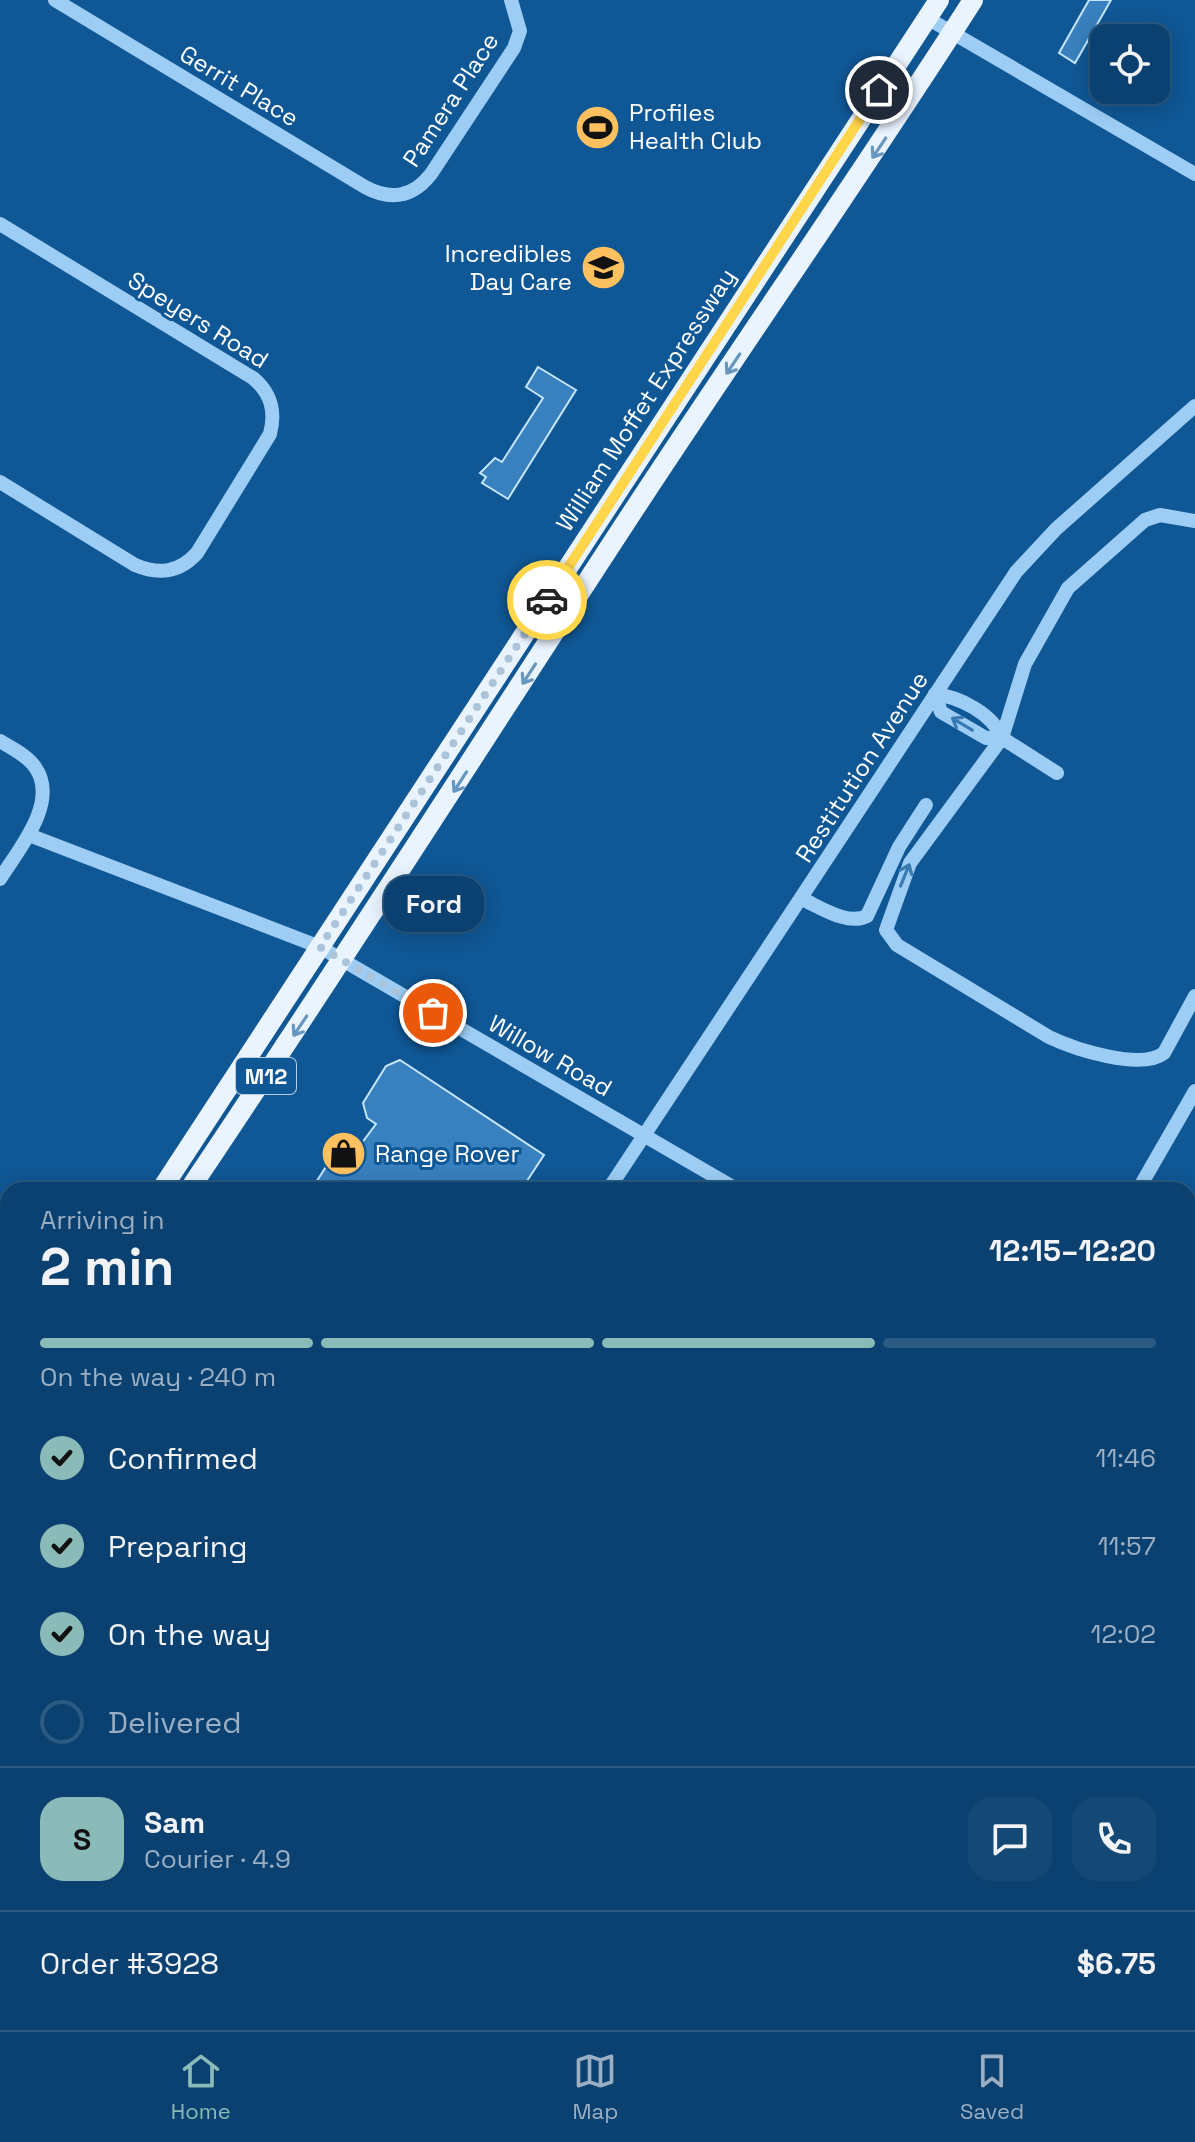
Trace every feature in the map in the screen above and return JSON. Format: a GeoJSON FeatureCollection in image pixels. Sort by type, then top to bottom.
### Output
{"type":"FeatureCollection","features":[{"type":"Feature","properties":{"kind":"main road","name":"William Moffet Expressway"},"geometry":{"type":"LineString","coordinates":[[166,1182],[939,0]]}},
{"type":"Feature","properties":{"kind":"main road","name":"William Moffet Expressway"},"geometry":{"type":"LineString","coordinates":[[194,1182],[343,961],[625,523],[893,128],[973,0]]}},
{"type":"Feature","properties":{"kind":"street","name":"Gerrit Place"},"geometry":{"type":"LineString","coordinates":[[55,0],[365,187],[388,196],[405,195]]}},
{"type":"Feature","properties":{"kind":"street","name":"Pamera Place"},"geometry":{"type":"LineString","coordinates":[[405,195],[423,185],[510,55],[518,39],[519,21],[511,0]]}},
{"type":"Feature","properties":{"kind":"street"},"geometry":{"type":"LineString","coordinates":[[927,18],[1195,174]]}},
{"type":"Feature","properties":{"kind":"street","name":"Speyers Road"},"geometry":{"type":"LineString","coordinates":[[0,224],[239,369],[267,393],[273,424],[197,553],[184,565],[168,571],[150,571],[135,565],[0,482]]}},
{"type":"Feature","properties":{"kind":"street","name":"Restitution Avenue"},"geometry":{"type":"LineString","coordinates":[[613,1182],[1032,551],[1195,406]]}},
{"type":"Feature","properties":{"kind":"street"},"geometry":{"type":"LineString","coordinates":[[1195,521],[1160,515],[1145,520],[1068,588],[1025,664],[1002,738],[910,863],[889,913],[886,930],[897,945],[1060,1042],[1138,1062],[1155,1060],[1164,1053],[1195,996]]}},
{"type":"Feature","properties":{"kind":"street"},"geometry":{"type":"LineString","coordinates":[[935,694],[951,696],[984,716],[997,725],[1002,738],[1057,773]]}},
{"type":"Feature","properties":{"kind":"street"},"geometry":{"type":"LineString","coordinates":[[0,741],[35,767],[42,784],[41,804],[29,835],[0,879]]}},
{"type":"Feature","properties":{"kind":"street"},"geometry":{"type":"LineString","coordinates":[[802,899],[845,918],[860,920],[867,916],[899,847],[926,805]]}},
{"type":"Feature","properties":{"kind":"street","name":"Willow Road"},"geometry":{"type":"LineString","coordinates":[[29,835],[320,947],[724,1182]]}},
{"type":"Feature","properties":{"kind":"street"},"geometry":{"type":"LineString","coordinates":[[1143,1182],[1195,1091]]}},
{"type":"Feature","properties":{"kind":"building"},"geometry":{"type":"Polygon","coordinates":[[[1089,0],[1111,0],[1097,24],[1090,24],[1090,37],[1075,63],[1059,53],[1089,0]]]}},
{"type":"Feature","properties":{"kind":"building"},"geometry":{"type":"Polygon","coordinates":[[[538,367],[576,390],[508,499],[482,483],[486,477],[480,473],[495,458],[502,462],[543,398],[526,387],[538,367]]]}},
{"type":"Feature","properties":{"kind":"building"},"geometry":{"type":"Polygon","coordinates":[[[400,1060],[544,1155],[526,1182],[316,1182],[342,1142],[353,1140],[361,1144],[376,1124],[367,1118],[363,1103],[386,1066],[400,1060]]]}},
{"type":"Feature","properties":{"kind":"way so far"},"geometry":{"type":"LineString","coordinates":[[433,1013],[320,947],[547,600]]}},
{"type":"Feature","properties":{"kind":"place","name":"Profiles Health Club"},"geometry":{"type":"Point","coordinates":[598,127]}},
{"type":"Feature","properties":{"kind":"place","name":"Incredibles Day Care"},"geometry":{"type":"Point","coordinates":[603,268]}},
{"type":"Feature","properties":{"kind":"place","name":"Ford"},"geometry":{"type":"Point","coordinates":[433,1013]}},
{"type":"Feature","properties":{"kind":"place","name":"Range Rover"},"geometry":{"type":"Point","coordinates":[344,1154]}},
{"type":"Feature","properties":{"kind":"route"},"geometry":{"type":"LineString","coordinates":[[547,600],[879,90]]}}]}
